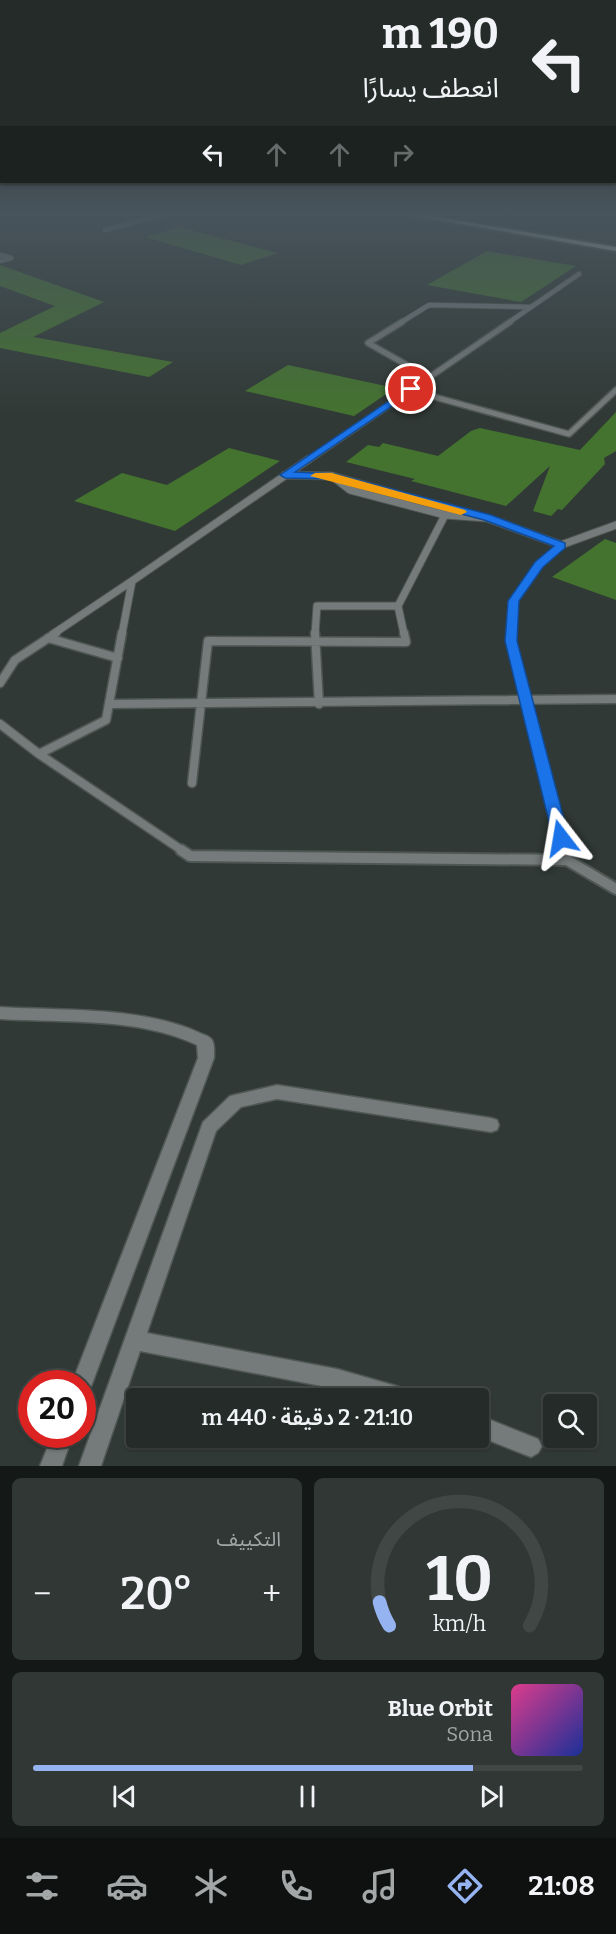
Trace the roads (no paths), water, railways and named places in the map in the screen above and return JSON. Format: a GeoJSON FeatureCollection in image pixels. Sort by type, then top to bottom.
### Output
{"type":"FeatureCollection","features":[{"type":"Feature","properties":{"kind":"street"},"geometry":{"type":"LineString","coordinates":[[0,1013],[149,1023],[193,1035],[205,1042],[206,1058],[87,1370]]}},
{"type":"Feature","properties":{"kind":"street"},"geometry":{"type":"LineString","coordinates":[[90,1466],[209,1127],[236,1101],[277,1092],[491,1125]]}},
{"type":"Feature","properties":{"kind":"street"},"geometry":{"type":"LineString","coordinates":[[135,1340],[337,1379],[368,1388]]}},
{"type":"Feature","properties":{"kind":"street"},"geometry":{"type":"LineString","coordinates":[[489,1429],[531,1446]]}},
{"type":"Feature","properties":{"kind":"street"},"geometry":{"type":"LineString","coordinates":[[51,1466],[58,1448]]}},
{"type":"Feature","properties":{"kind":"lane"},"geometry":{"type":"LineString","coordinates":[[0,683],[15,660],[568,281]]}},
{"type":"Feature","properties":{"kind":"lane"},"geometry":{"type":"LineString","coordinates":[[429,377],[368,343],[429,305],[529,307]]}},
{"type":"Feature","properties":{"kind":"lane"},"geometry":{"type":"LineString","coordinates":[[429,377],[420,393],[569,434],[616,390]]}},
{"type":"Feature","properties":{"kind":"lane"},"geometry":{"type":"LineString","coordinates":[[285,475],[332,476],[488,518],[561,545]]}},
{"type":"Feature","properties":{"kind":"lane"},"geometry":{"type":"LineString","coordinates":[[332,476],[350,490],[445,515],[488,518]]}},
{"type":"Feature","properties":{"kind":"lane"},"geometry":{"type":"LineString","coordinates":[[192,783],[208,641],[406,642],[398,606],[445,515]]}},
{"type":"Feature","properties":{"kind":"lane"},"geometry":{"type":"LineString","coordinates":[[567,860],[511,641],[514,601],[539,565],[561,545],[616,525]]}},
{"type":"Feature","properties":{"kind":"lane"},"geometry":{"type":"LineString","coordinates":[[39,754],[106,720],[132,581]]}},
{"type":"Feature","properties":{"kind":"lane"},"geometry":{"type":"LineString","coordinates":[[320,704],[315,641],[317,606],[398,606]]}},
{"type":"Feature","properties":{"kind":"lane"},"geometry":{"type":"LineString","coordinates":[[48,638],[118,658]]}},
{"type":"Feature","properties":{"kind":"lane"},"geometry":{"type":"LineString","coordinates":[[110,704],[527,702],[616,699]]}},
{"type":"Feature","properties":{"kind":"lane"},"geometry":{"type":"LineString","coordinates":[[0,724],[39,754],[190,856],[567,860],[616,889]]}}]}
